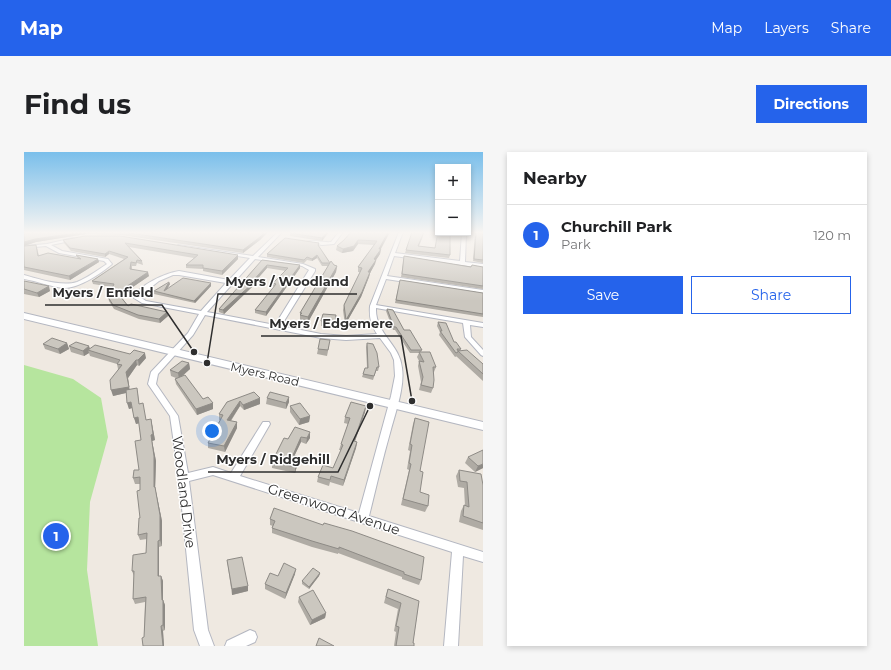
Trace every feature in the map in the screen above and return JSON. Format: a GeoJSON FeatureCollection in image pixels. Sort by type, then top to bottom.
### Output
{"type":"FeatureCollection","features":[{"type":"Feature","properties":{"kind":"main road","name":"Myers Road"},"geometry":{"type":"LineString","coordinates":[[24,316],[483,426]]}},
{"type":"Feature","properties":{"kind":"street"},"geometry":{"type":"LineString","coordinates":[[24,277],[65,286],[72,285],[80,283],[110,264],[106,260],[80,255]]}},
{"type":"Feature","properties":{"kind":"street"},"geometry":{"type":"LineString","coordinates":[[241,255],[303,265],[310,267],[312,270],[276,327]]}},
{"type":"Feature","properties":{"kind":"street"},"geometry":{"type":"LineString","coordinates":[[363,519],[398,381],[399,366],[392,351],[372,320],[373,306],[393,255]]}},
{"type":"Feature","properties":{"kind":"street"},"geometry":{"type":"LineString","coordinates":[[401,255],[483,266]]}},
{"type":"Feature","properties":{"kind":"street"},"geometry":{"type":"LineString","coordinates":[[462,263],[463,255]]}},
{"type":"Feature","properties":{"kind":"street","name":"Woodland Drive"},"geometry":{"type":"LineString","coordinates":[[207,646],[201,630],[184,478],[174,416],[152,384],[154,374],[194,330],[203,313],[254,257]]}},
{"type":"Feature","properties":{"kind":"street"},"geometry":{"type":"LineString","coordinates":[[230,282],[179,273],[168,274],[138,294],[137,298],[144,302],[338,338],[381,336]]}},
{"type":"Feature","properties":{"kind":"street"},"geometry":{"type":"LineString","coordinates":[[384,277],[483,292]]}},
{"type":"Feature","properties":{"kind":"street"},"geometry":{"type":"LineString","coordinates":[[373,306],[483,325]]}},
{"type":"Feature","properties":{"kind":"street"},"geometry":{"type":"LineString","coordinates":[[466,322],[468,337],[483,354]]}},
{"type":"Feature","properties":{"kind":"street"},"geometry":{"type":"LineString","coordinates":[[234,477],[266,424]]}},
{"type":"Feature","properties":{"kind":"street","name":"Greenwood Avenue"},"geometry":{"type":"LineString","coordinates":[[184,478],[213,471],[483,557]]}},
{"type":"Feature","properties":{"kind":"street"},"geometry":{"type":"LineString","coordinates":[[452,646],[458,550]]}},
{"type":"Feature","properties":{"kind":"street"},"geometry":{"type":"LineString","coordinates":[[232,646],[250,637]]}},
{"type":"Feature","properties":{"kind":"green space"},"geometry":{"type":"Polygon","coordinates":[[[24,365],[73,379],[101,398],[108,437],[90,502],[87,570],[98,646],[24,646],[24,365]]]}},
{"type":"Feature","properties":{"kind":"building"},"geometry":{"type":"Polygon","coordinates":[[[24,255],[59,255],[81,259],[76,255],[98,259],[69,276],[24,267],[24,255]]]}},
{"type":"Feature","properties":{"kind":"building"},"geometry":{"type":"Polygon","coordinates":[[[122,255],[136,255],[142,261],[137,260],[136,263],[131,262],[130,269],[148,272],[123,289],[120,296],[128,306],[131,304],[167,312],[159,319],[138,315],[113,305],[108,297],[114,284],[92,281],[128,257],[122,255]]]}},
{"type":"Feature","properties":{"kind":"building"},"geometry":{"type":"Polygon","coordinates":[[[198,255],[238,255],[222,271],[203,268],[203,265],[186,265],[198,255]]]}},
{"type":"Feature","properties":{"kind":"building"},"geometry":{"type":"Polygon","coordinates":[[[273,255],[317,255],[312,259],[307,257],[304,260],[273,255]]]}},
{"type":"Feature","properties":{"kind":"building"},"geometry":{"type":"Polygon","coordinates":[[[317,255],[325,255],[330,263],[322,263],[317,255]]]}},
{"type":"Feature","properties":{"kind":"building"},"geometry":{"type":"Polygon","coordinates":[[[367,255],[377,255],[374,259],[376,260],[368,272],[370,272],[362,292],[346,320],[344,305],[362,268],[358,267],[367,255]]]}},
{"type":"Feature","properties":{"kind":"building"},"geometry":{"type":"Polygon","coordinates":[[[474,255],[483,255],[483,260],[474,259],[474,255]]]}},
{"type":"Feature","properties":{"kind":"building"},"geometry":{"type":"Polygon","coordinates":[[[404,256],[471,267],[472,265],[483,267],[483,286],[402,274],[404,256]]]}},
{"type":"Feature","properties":{"kind":"building"},"geometry":{"type":"Polygon","coordinates":[[[262,260],[300,265],[266,312],[255,310],[276,284],[273,283],[288,268],[267,265],[251,283],[252,284],[223,310],[219,309],[262,260]]]}},
{"type":"Feature","properties":{"kind":"building"},"geometry":{"type":"Polygon","coordinates":[[[331,261],[337,266],[308,317],[300,315],[302,313],[300,313],[331,261]]]}},
{"type":"Feature","properties":{"kind":"building"},"geometry":{"type":"Polygon","coordinates":[[[183,278],[211,283],[194,301],[154,291],[169,282],[164,291],[183,278]]]}},
{"type":"Feature","properties":{"kind":"building"},"geometry":{"type":"Polygon","coordinates":[[[400,280],[483,293],[483,314],[396,300],[400,280]]]}},
{"type":"Feature","properties":{"kind":"building"},"geometry":{"type":"Polygon","coordinates":[[[24,281],[49,286],[37,293],[24,289],[24,281]]]}},
{"type":"Feature","properties":{"kind":"building"},"geometry":{"type":"Polygon","coordinates":[[[387,309],[393,310],[404,330],[410,330],[422,350],[411,350],[396,327],[394,327],[387,309]]]}},
{"type":"Feature","properties":{"kind":"building"},"geometry":{"type":"Polygon","coordinates":[[[323,314],[336,315],[335,323],[321,321],[323,314]]]}},
{"type":"Feature","properties":{"kind":"building"},"geometry":{"type":"Polygon","coordinates":[[[438,322],[446,323],[454,342],[456,342],[461,349],[457,349],[458,352],[456,353],[440,331],[442,331],[438,322]]]}},
{"type":"Feature","properties":{"kind":"building"},"geometry":{"type":"Polygon","coordinates":[[[52,338],[67,343],[58,349],[43,344],[52,338]]]}},
{"type":"Feature","properties":{"kind":"building"},"geometry":{"type":"Polygon","coordinates":[[[320,339],[330,340],[328,350],[318,349],[320,339]]]}},
{"type":"Feature","properties":{"kind":"building"},"geometry":{"type":"Polygon","coordinates":[[[76,342],[89,346],[83,351],[69,346],[76,342]]]}},
{"type":"Feature","properties":{"kind":"building"},"geometry":{"type":"Polygon","coordinates":[[[367,343],[373,344],[377,353],[379,367],[377,367],[374,376],[363,374],[365,368],[368,368],[367,343]]]}},
{"type":"Feature","properties":{"kind":"building"},"geometry":{"type":"Polygon","coordinates":[[[95,345],[130,354],[134,350],[145,353],[138,360],[136,360],[126,372],[129,387],[111,390],[110,380],[122,365],[117,364],[120,360],[88,350],[95,345]]]}},
{"type":"Feature","properties":{"kind":"building"},"geometry":{"type":"Polygon","coordinates":[[[467,350],[483,364],[483,374],[458,351],[467,350]]]}},
{"type":"Feature","properties":{"kind":"building"},"geometry":{"type":"Polygon","coordinates":[[[419,352],[430,352],[436,367],[433,367],[433,388],[421,385],[423,377],[419,361],[424,362],[419,352]]]}},
{"type":"Feature","properties":{"kind":"building"},"geometry":{"type":"Polygon","coordinates":[[[182,361],[189,363],[178,373],[170,370],[182,361]]]}},
{"type":"Feature","properties":{"kind":"building"},"geometry":{"type":"Polygon","coordinates":[[[185,375],[203,399],[208,397],[213,403],[196,409],[175,379],[185,375]]]}},
{"type":"Feature","properties":{"kind":"building"},"geometry":{"type":"Polygon","coordinates":[[[137,388],[139,404],[143,403],[146,420],[151,419],[153,434],[151,435],[154,456],[154,487],[160,515],[158,576],[161,576],[163,600],[163,625],[161,626],[163,646],[143,646],[142,638],[144,637],[146,597],[133,599],[133,555],[146,553],[147,533],[138,535],[140,518],[137,491],[140,490],[140,477],[133,478],[134,470],[139,470],[135,441],[141,440],[138,417],[134,418],[131,402],[127,403],[126,390],[137,388]]]}},
{"type":"Feature","properties":{"kind":"building"},"geometry":{"type":"Polygon","coordinates":[[[254,392],[260,398],[243,405],[240,401],[227,420],[237,422],[224,446],[208,443],[223,415],[219,414],[227,402],[254,392]]]}},
{"type":"Feature","properties":{"kind":"building"},"geometry":{"type":"Polygon","coordinates":[[[270,392],[289,397],[286,403],[267,398],[270,392]]]}},
{"type":"Feature","properties":{"kind":"building"},"geometry":{"type":"Polygon","coordinates":[[[351,402],[366,406],[354,441],[357,442],[344,480],[331,476],[330,480],[318,477],[323,465],[333,468],[343,445],[341,444],[350,418],[345,417],[351,402]]]}},
{"type":"Feature","properties":{"kind":"building"},"geometry":{"type":"Polygon","coordinates":[[[300,403],[310,416],[300,419],[290,406],[300,403]]]}},
{"type":"Feature","properties":{"kind":"building"},"geometry":{"type":"Polygon","coordinates":[[[415,418],[429,422],[420,471],[423,472],[420,492],[429,495],[428,506],[403,499],[411,464],[409,463],[412,445],[410,444],[415,418]]]}},
{"type":"Feature","properties":{"kind":"building"},"geometry":{"type":"Polygon","coordinates":[[[295,427],[310,432],[307,438],[301,437],[293,455],[298,457],[295,467],[272,462],[284,438],[288,439],[295,427]]]}},
{"type":"Feature","properties":{"kind":"building"},"geometry":{"type":"Polygon","coordinates":[[[483,450],[483,464],[478,466],[468,457],[483,450]]]}},
{"type":"Feature","properties":{"kind":"building"},"geometry":{"type":"Polygon","coordinates":[[[459,470],[481,474],[483,485],[483,523],[463,516],[464,505],[469,507],[467,482],[460,481],[459,470]]]}},
{"type":"Feature","properties":{"kind":"building"},"geometry":{"type":"Polygon","coordinates":[[[274,508],[323,525],[324,523],[352,531],[424,557],[421,580],[339,547],[339,549],[272,528],[275,521],[270,519],[274,508]]]}},
{"type":"Feature","properties":{"kind":"building"},"geometry":{"type":"Polygon","coordinates":[[[242,557],[248,586],[232,589],[227,560],[242,557]]]}},
{"type":"Feature","properties":{"kind":"building"},"geometry":{"type":"Polygon","coordinates":[[[284,563],[296,569],[286,593],[265,584],[270,573],[278,576],[284,563]]]}},
{"type":"Feature","properties":{"kind":"building"},"geometry":{"type":"Polygon","coordinates":[[[313,568],[320,573],[309,587],[302,581],[313,568]]]}},
{"type":"Feature","properties":{"kind":"building"},"geometry":{"type":"Polygon","coordinates":[[[388,589],[419,601],[413,643],[414,646],[396,646],[399,627],[396,626],[401,603],[386,597],[388,589]]]}},
{"type":"Feature","properties":{"kind":"building"},"geometry":{"type":"Polygon","coordinates":[[[313,590],[326,613],[312,620],[299,597],[313,590]]]}},
{"type":"Feature","properties":{"kind":"building"},"geometry":{"type":"Polygon","coordinates":[[[319,638],[334,646],[316,646],[319,638]]]}},
{"type":"Feature","properties":{"kind":"place","name":"Myers / Enfield"},"geometry":{"type":"Point","coordinates":[194,352]}},
{"type":"Feature","properties":{"kind":"place","name":"Myers / Woodland"},"geometry":{"type":"Point","coordinates":[207,363]}},
{"type":"Feature","properties":{"kind":"place","name":"Myers / Edgemere"},"geometry":{"type":"Point","coordinates":[412,401]}},
{"type":"Feature","properties":{"kind":"place","name":"Myers / Ridgehill"},"geometry":{"type":"Point","coordinates":[370,406]}},
{"type":"Feature","properties":{"kind":"place","name":"Churchill Park"},"geometry":{"type":"Point","coordinates":[56,536]}}]}
